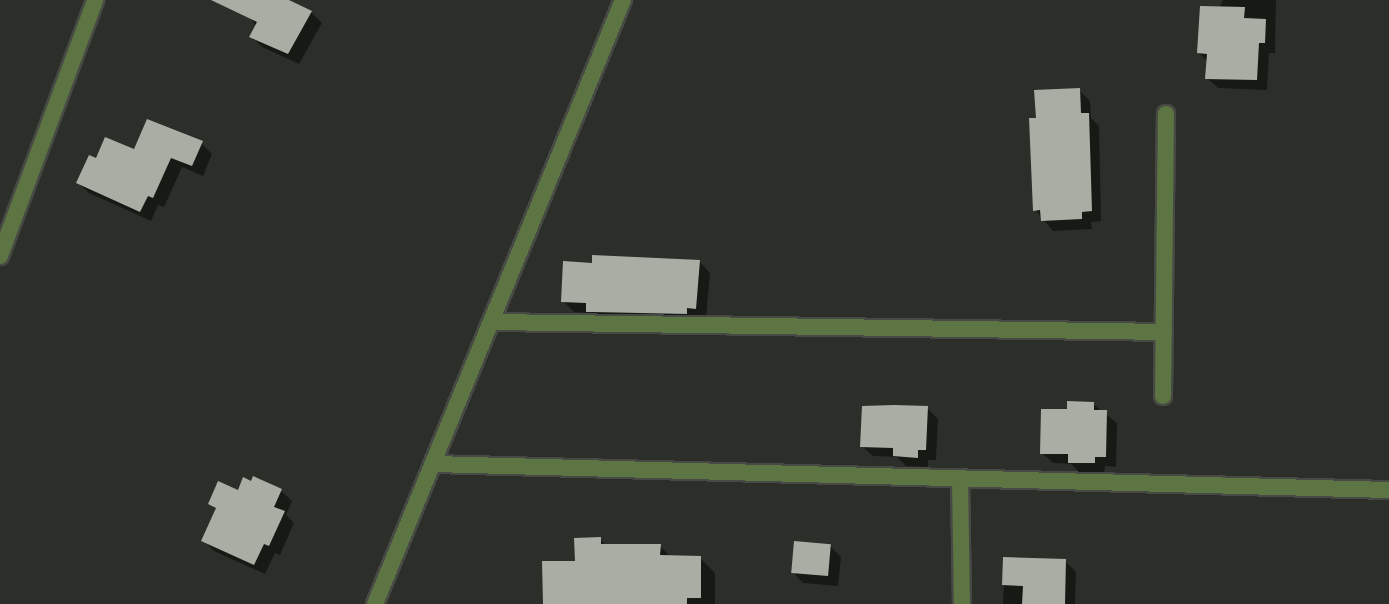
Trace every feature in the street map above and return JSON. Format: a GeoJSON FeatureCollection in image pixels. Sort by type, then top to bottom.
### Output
{"type":"FeatureCollection","features":[{"type":"Feature","properties":{"kind":"street"},"geometry":{"type":"LineString","coordinates":[[0,256],[95,0]]}},
{"type":"Feature","properties":{"kind":"street"},"geometry":{"type":"LineString","coordinates":[[375,604],[623,0]]}},
{"type":"Feature","properties":{"kind":"street"},"geometry":{"type":"LineString","coordinates":[[1163,396],[1166,114]]}},
{"type":"Feature","properties":{"kind":"street"},"geometry":{"type":"LineString","coordinates":[[493,322],[1164,332]]}},
{"type":"Feature","properties":{"kind":"street"},"geometry":{"type":"LineString","coordinates":[[433,464],[1389,490]]}},
{"type":"Feature","properties":{"kind":"street"},"geometry":{"type":"LineString","coordinates":[[960,478],[962,604]]}},
{"type":"Feature","properties":{"kind":"building"},"geometry":{"type":"Polygon","coordinates":[[[211,0],[289,0],[312,11],[288,54],[249,37],[257,22],[211,0]]]}},
{"type":"Feature","properties":{"kind":"building"},"geometry":{"type":"Polygon","coordinates":[[[1200,6],[1245,7],[1244,18],[1266,19],[1265,43],[1259,43],[1257,80],[1205,79],[1207,54],[1197,53],[1200,6]]]}},
{"type":"Feature","properties":{"kind":"building"},"geometry":{"type":"Polygon","coordinates":[[[1080,88],[1081,113],[1089,113],[1092,211],[1082,212],[1082,219],[1041,221],[1040,210],[1033,211],[1029,118],[1036,118],[1034,90],[1080,88]]]}},
{"type":"Feature","properties":{"kind":"building"},"geometry":{"type":"Polygon","coordinates":[[[147,119],[203,141],[192,166],[171,158],[153,198],[148,196],[140,212],[76,183],[89,155],[96,158],[105,137],[134,149],[147,119]]]}},
{"type":"Feature","properties":{"kind":"building"},"geometry":{"type":"Polygon","coordinates":[[[592,255],[700,260],[696,309],[687,308],[687,314],[586,312],[586,303],[561,302],[563,261],[592,263],[592,255]]]}},
{"type":"Feature","properties":{"kind":"building"},"geometry":{"type":"Polygon","coordinates":[[[1067,401],[1094,402],[1094,410],[1107,410],[1106,457],[1095,457],[1095,463],[1068,463],[1068,454],[1040,454],[1041,409],[1067,409],[1067,401]]]}},
{"type":"Feature","properties":{"kind":"building"},"geometry":{"type":"Polygon","coordinates":[[[862,406],[928,406],[926,450],[918,450],[918,458],[893,456],[893,448],[860,447],[862,406]]]}},
{"type":"Feature","properties":{"kind":"building"},"geometry":{"type":"Polygon","coordinates":[[[253,476],[282,489],[274,507],[285,511],[269,546],[264,544],[254,565],[201,541],[216,508],[208,504],[218,481],[238,490],[243,477],[251,481],[253,476]]]}},
{"type":"Feature","properties":{"kind":"building"},"geometry":{"type":"Polygon","coordinates":[[[601,537],[601,544],[661,544],[660,555],[701,556],[701,598],[687,598],[687,604],[543,604],[542,561],[575,561],[574,538],[601,537]]]}},
{"type":"Feature","properties":{"kind":"building"},"geometry":{"type":"Polygon","coordinates":[[[794,541],[831,544],[828,576],[791,573],[794,541]]]}},
{"type":"Feature","properties":{"kind":"building"},"geometry":{"type":"Polygon","coordinates":[[[1003,557],[1066,559],[1065,604],[1022,604],[1023,586],[1002,585],[1003,557]]]}}]}
